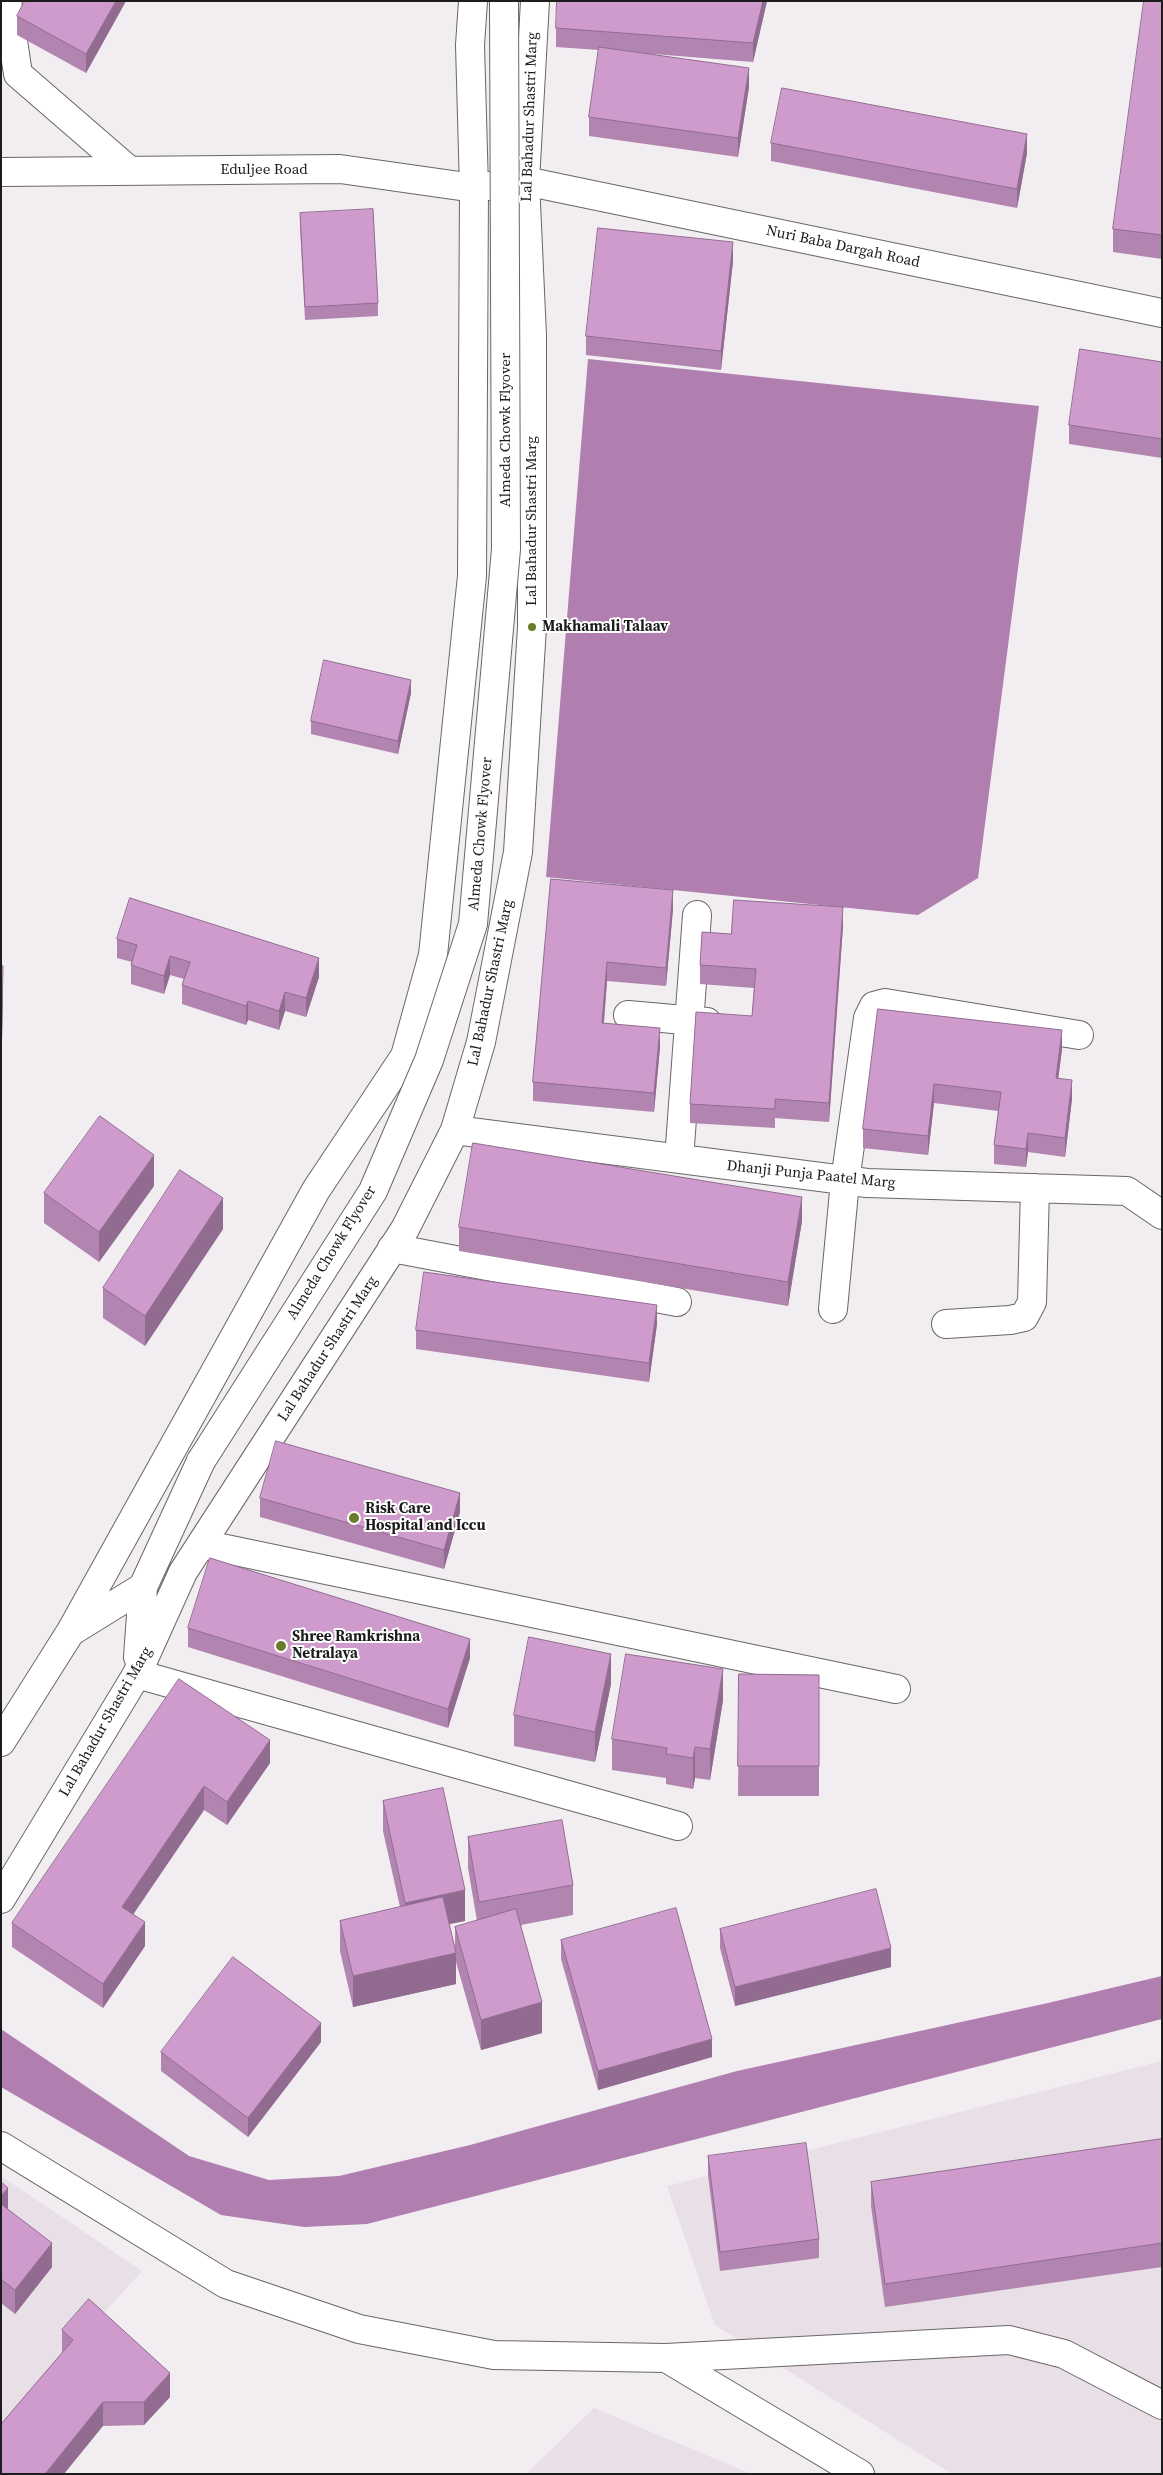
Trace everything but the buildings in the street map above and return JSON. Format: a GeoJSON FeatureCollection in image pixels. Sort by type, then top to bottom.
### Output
{"type":"FeatureCollection","features":[{"type":"Feature","properties":{"kind":"street"},"geometry":{"type":"LineString","coordinates":[[7,1],[18,74],[130,170]]}},
{"type":"Feature","properties":{"kind":"street"},"geometry":{"type":"LineString","coordinates":[[1,1742],[71,1632],[316,1190],[405,1056],[433,955],[472,576],[474,188],[470,45],[473,1]]}},
{"type":"Feature","properties":{"kind":"street","name":"Almeda Chowk Flyover"},"geometry":{"type":"LineString","coordinates":[[137,1674],[142,1586],[201,1461],[373,1192],[429,1060],[473,924],[506,549],[504,1]]}},
{"type":"Feature","properties":{"kind":"street","name":"Lal Bahadur Shastri Marg"},"geometry":{"type":"LineString","coordinates":[[1,1899],[137,1674],[184,1572],[405,1229],[455,1130],[482,1042],[518,852],[532,617],[532,336],[525,181],[535,1]]}},
{"type":"Feature","properties":{"kind":"street","name":"Eduljee Road"},"geometry":{"type":"LineString","coordinates":[[1,172],[340,169],[474,188],[525,181]]}},
{"type":"Feature","properties":{"kind":"street","name":"Nuri Baba Dargah Road"},"geometry":{"type":"LineString","coordinates":[[525,181],[1162,313]]}},
{"type":"Feature","properties":{"kind":"street"},"geometry":{"type":"LineString","coordinates":[[678,1159],[697,915]]}},
{"type":"Feature","properties":{"kind":"street"},"geometry":{"type":"LineString","coordinates":[[833,1309],[845,1181],[868,1018],[874,1006],[885,1003],[1079,1035]]}},
{"type":"Feature","properties":{"kind":"street"},"geometry":{"type":"LineString","coordinates":[[628,1015],[730,1025]]}},
{"type":"Feature","properties":{"kind":"street","name":"Dhanji Punja Paatel Marg"},"geometry":{"type":"LineString","coordinates":[[455,1130],[867,1183],[1127,1191],[1162,1216]]}},
{"type":"Feature","properties":{"kind":"street"},"geometry":{"type":"LineString","coordinates":[[946,1324],[1010,1320],[1024,1317],[1032,1302],[1035,1188]]}},
{"type":"Feature","properties":{"kind":"street"},"geometry":{"type":"LineString","coordinates":[[392,1248],[440,1259],[677,1302]]}},
{"type":"Feature","properties":{"kind":"street"},"geometry":{"type":"LineString","coordinates":[[202,1544],[896,1689]]}},
{"type":"Feature","properties":{"kind":"street"},"geometry":{"type":"LineString","coordinates":[[71,1632],[142,1586]]}},
{"type":"Feature","properties":{"kind":"street"},"geometry":{"type":"LineString","coordinates":[[137,1674],[678,1826]]}},
{"type":"Feature","properties":{"kind":"street"},"geometry":{"type":"LineString","coordinates":[[1,2146],[226,2284],[359,2329],[494,2356],[666,2358],[1009,2340],[1064,2354],[1162,2405]]}},
{"type":"Feature","properties":{"kind":"street"},"geometry":{"type":"LineString","coordinates":[[666,2358],[860,2474]]}},
{"type":"Feature","properties":{"kind":"shaded area","name":"Makhamali Talaav"},"geometry":{"type":"Polygon","coordinates":[[[588,359],[1039,406],[978,878],[918,915],[546,877],[588,359]]]}},
{"type":"Feature","properties":{"kind":"shaded area"},"geometry":{"type":"Polygon","coordinates":[[[1162,1976],[1162,2019],[367,2224],[304,2227],[221,2215],[1,2087],[1,2029],[189,2156],[269,2180],[339,2176],[470,2145],[737,2071],[1162,1976]]]}},
{"type":"Feature","properties":{"kind":"shaded area"},"geometry":{"type":"Polygon","coordinates":[[[1162,2061],[1162,2474],[952,2474],[715,2325],[667,2186],[1162,2061]]]}},
{"type":"Feature","properties":{"kind":"shaded area"},"geometry":{"type":"Polygon","coordinates":[[[1,2176],[142,2271],[1,2426],[1,2176]]]}},
{"type":"Feature","properties":{"kind":"shaded area"},"geometry":{"type":"Polygon","coordinates":[[[594,2408],[751,2474],[526,2474],[594,2408]]]}},
{"type":"Feature","properties":{"kind":"place","name":"Makhamali Talaav"},"geometry":{"type":"Point","coordinates":[532,627]}},
{"type":"Feature","properties":{"kind":"place","name":"Risk Care Hospital and Iccu"},"geometry":{"type":"Point","coordinates":[354,1518]}},
{"type":"Feature","properties":{"kind":"place","name":"Shree Ramkrishna Netralaya"},"geometry":{"type":"Point","coordinates":[281,1646]}}]}
